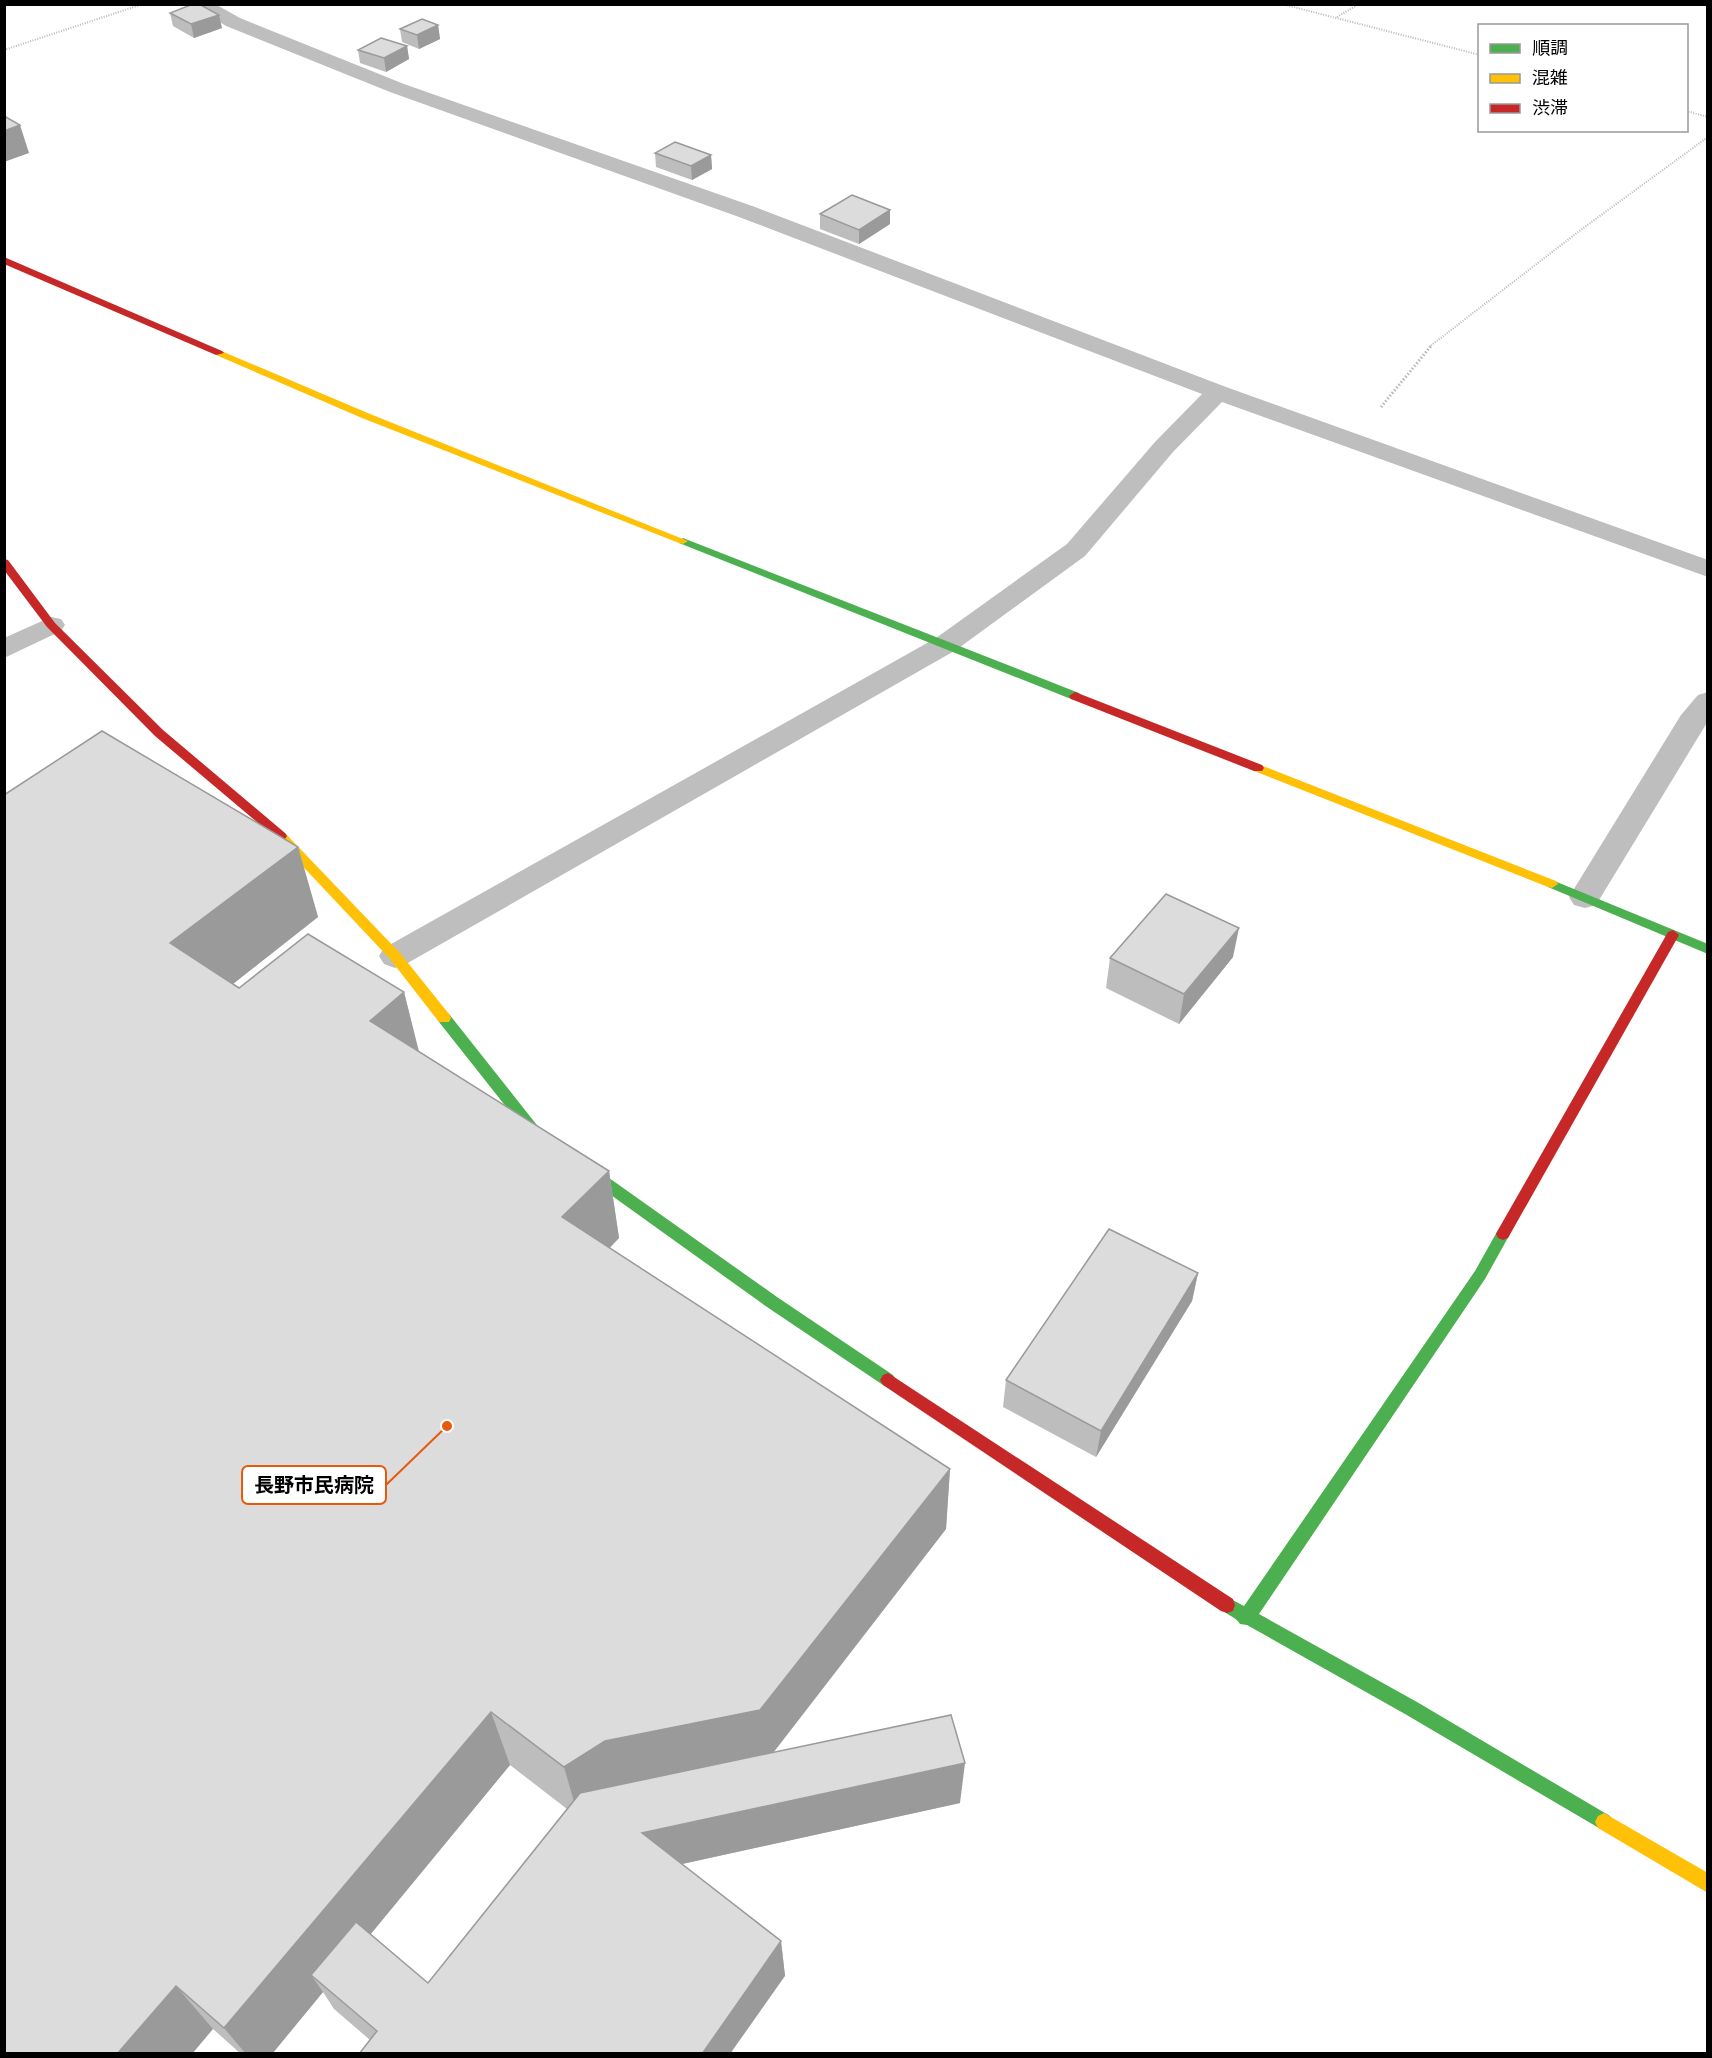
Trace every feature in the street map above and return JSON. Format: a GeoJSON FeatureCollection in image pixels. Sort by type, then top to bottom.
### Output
{"type":"FeatureCollection","features":[{"type":"Feature","properties":{"kind":"street"},"geometry":{"type":"LineString","coordinates":[[200,4],[233,22],[397,88],[758,216],[1019,314],[1218,393],[1707,569]]}},
{"type":"Feature","properties":{"kind":"street"},"geometry":{"type":"LineString","coordinates":[[4,260],[366,416],[1585,897],[1707,949]]}},
{"type":"Feature","properties":{"kind":"street"},"geometry":{"type":"LineString","coordinates":[[395,956],[946,644],[1076,550],[1164,447],[1218,393]]}},
{"type":"Feature","properties":{"kind":"street"},"geometry":{"type":"LineString","coordinates":[[4,562],[51,626],[159,733],[271,826],[395,956],[535,1133],[772,1302],[1246,1618],[1411,1708],[1707,1884]]}},
{"type":"Feature","properties":{"kind":"street"},"geometry":{"type":"LineString","coordinates":[[4,649],[51,626]]}},
{"type":"Feature","properties":{"kind":"street"},"geometry":{"type":"LineString","coordinates":[[1585,897],[1690,722],[1707,701]]}},
{"type":"Feature","properties":{"kind":"street"},"geometry":{"type":"LineString","coordinates":[[1246,1618],[1480,1275],[1673,935]]}},
{"type":"Feature","properties":{"kind":"path"},"geometry":{"type":"LineString","coordinates":[[4,50],[143,4]]}},
{"type":"Feature","properties":{"kind":"path"},"geometry":{"type":"LineString","coordinates":[[1282,4],[1478,55]]}},
{"type":"Feature","properties":{"kind":"path"},"geometry":{"type":"LineString","coordinates":[[1337,17],[1359,4]]}},
{"type":"Feature","properties":{"kind":"path"},"geometry":{"type":"LineString","coordinates":[[1688,112],[1707,117]]}},
{"type":"Feature","properties":{"kind":"path"},"geometry":{"type":"LineString","coordinates":[[1353,441],[1432,344],[1582,228],[1707,138]]}},
{"type":"Feature","properties":{"kind":"building"},"geometry":{"type":"Polygon","coordinates":[[[199,4],[219,15],[191,24],[170,13],[199,4]]]}},
{"type":"Feature","properties":{"kind":"building"},"geometry":{"type":"Polygon","coordinates":[[[422,19],[438,25],[417,35],[400,29],[422,19]]]}},
{"type":"Feature","properties":{"kind":"building"},"geometry":{"type":"Polygon","coordinates":[[[381,38],[407,46],[384,58],[358,50],[381,38]]]}},
{"type":"Feature","properties":{"kind":"building"},"geometry":{"type":"Polygon","coordinates":[[[4,116],[20,125],[4,131],[4,116]]]}},
{"type":"Feature","properties":{"kind":"building"},"geometry":{"type":"Polygon","coordinates":[[[675,142],[711,155],[691,166],[655,153],[675,142]]]}},
{"type":"Feature","properties":{"kind":"building"},"geometry":{"type":"Polygon","coordinates":[[[852,195],[890,210],[859,230],[820,214],[852,195]]]}},
{"type":"Feature","properties":{"kind":"building"},"geometry":{"type":"Polygon","coordinates":[[[102,731],[298,847],[170,943],[239,988],[308,934],[404,992],[370,1021],[609,1171],[562,1217],[950,1469],[760,1710],[605,1741],[564,1767],[491,1712],[224,2028],[176,1986],[117,2054],[4,2054],[4,795],[102,731]]]}},
{"type":"Feature","properties":{"kind":"building"},"geometry":{"type":"Polygon","coordinates":[[[1166,894],[1239,928],[1184,994],[1110,958],[1166,894]]]}},
{"type":"Feature","properties":{"kind":"building"},"geometry":{"type":"Polygon","coordinates":[[[1109,1229],[1198,1273],[1101,1431],[1006,1380],[1109,1229]]]}},
{"type":"Feature","properties":{"kind":"building"},"geometry":{"type":"Polygon","coordinates":[[[951,1715],[965,1763],[642,1833],[781,1941],[702,2054],[359,2054],[377,2031],[311,1975],[356,1922],[428,1983],[580,1793],[951,1715]]]}},
{"type":"Feature","properties":{"kind":"traffic: fast"},"geometry":{"type":"LineString","coordinates":[[683,541],[1075,696]]}},
{"type":"Feature","properties":{"kind":"traffic: fast"},"geometry":{"type":"LineString","coordinates":[[1552,884],[1708,949]]}},
{"type":"Feature","properties":{"kind":"traffic: fast"},"geometry":{"type":"LineString","coordinates":[[444,1018],[535,1133],[772,1302],[888,1380]]}},
{"type":"Feature","properties":{"kind":"traffic: fast"},"geometry":{"type":"LineString","coordinates":[[1246,1618],[1480,1275],[1503,1234]]}},
{"type":"Feature","properties":{"kind":"traffic: fast"},"geometry":{"type":"LineString","coordinates":[[1227,1605],[1411,1708],[1604,1822]]}},
{"type":"Feature","properties":{"kind":"traffic: slow"},"geometry":{"type":"LineString","coordinates":[[219,353],[366,416],[683,541]]}},
{"type":"Feature","properties":{"kind":"traffic: slow"},"geometry":{"type":"LineString","coordinates":[[1258,768],[1552,884]]}},
{"type":"Feature","properties":{"kind":"traffic: slow"},"geometry":{"type":"LineString","coordinates":[[281,836],[395,956],[444,1018]]}},
{"type":"Feature","properties":{"kind":"traffic: slow"},"geometry":{"type":"LineString","coordinates":[[1604,1822],[1708,1884]]}},
{"type":"Feature","properties":{"kind":"traffic: jam"},"geometry":{"type":"LineString","coordinates":[[4,260],[219,353]]}},
{"type":"Feature","properties":{"kind":"traffic: jam"},"geometry":{"type":"LineString","coordinates":[[4,562],[51,625],[159,733],[281,836]]}},
{"type":"Feature","properties":{"kind":"traffic: jam"},"geometry":{"type":"LineString","coordinates":[[1075,696],[1258,768]]}},
{"type":"Feature","properties":{"kind":"traffic: jam"},"geometry":{"type":"LineString","coordinates":[[1503,1234],[1673,935]]}},
{"type":"Feature","properties":{"kind":"traffic: jam"},"geometry":{"type":"LineString","coordinates":[[888,1380],[1227,1605]]}},
{"type":"Feature","properties":{"kind":"place","name":"長野市民病院"},"geometry":{"type":"Point","coordinates":[447,1426]}}]}
